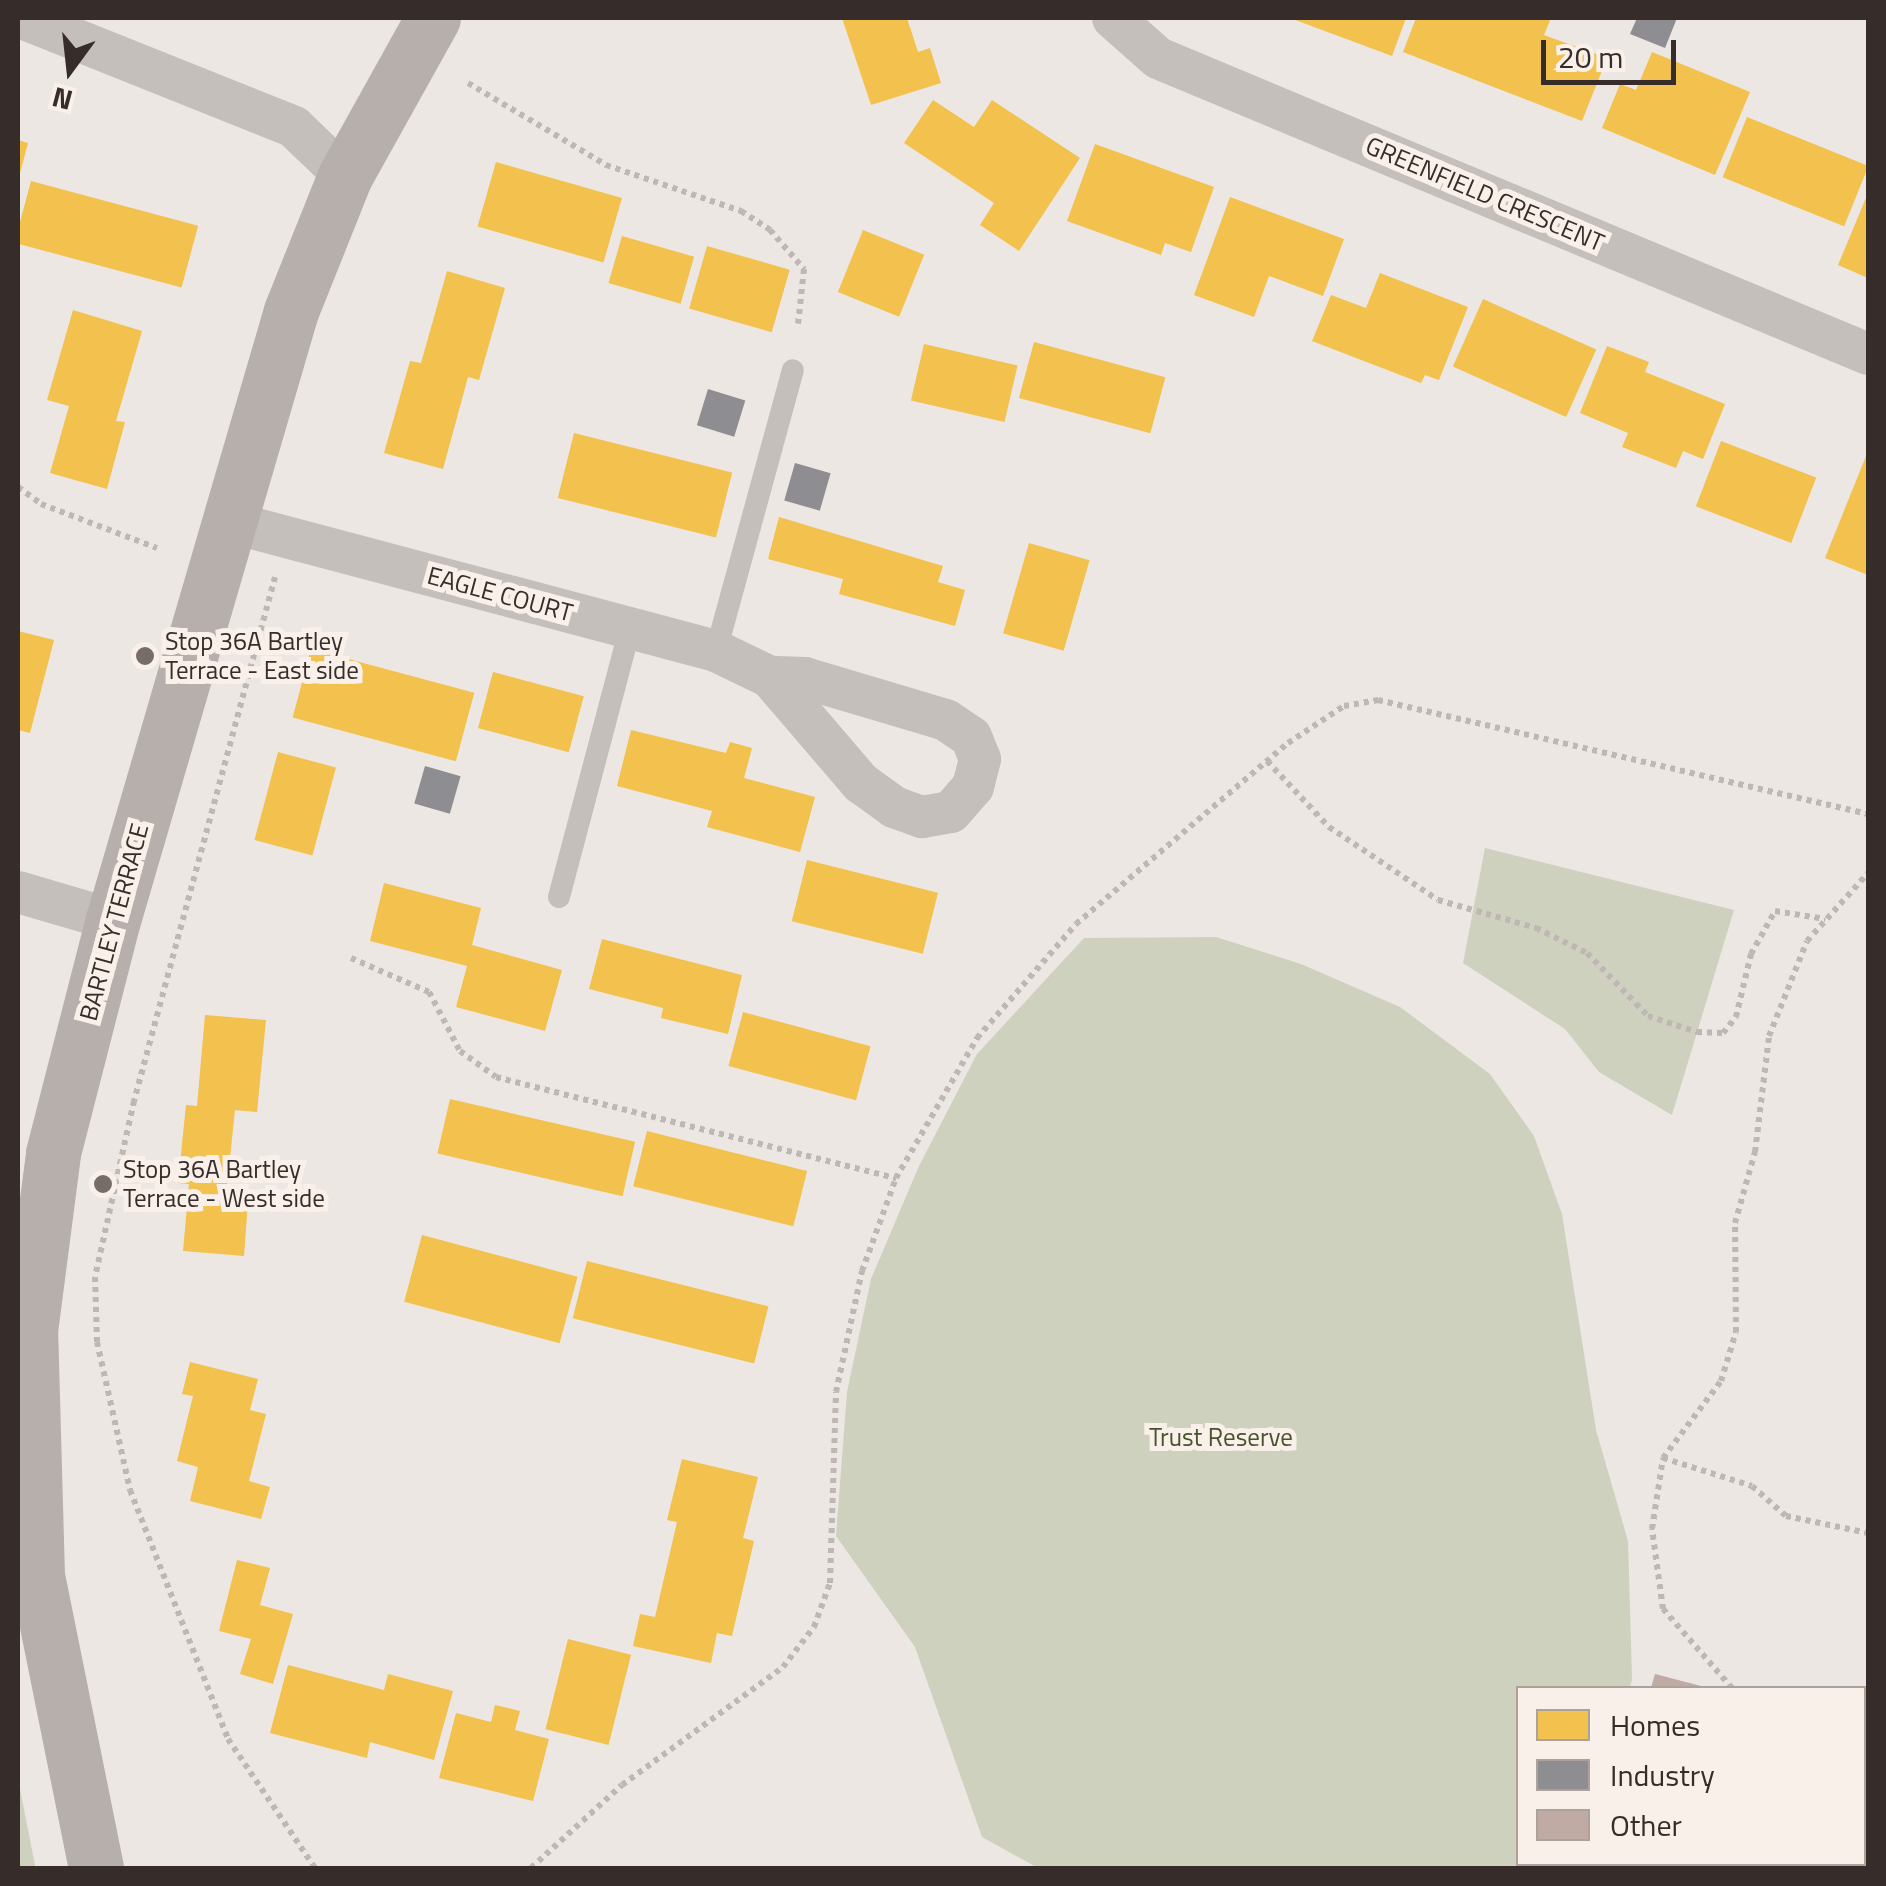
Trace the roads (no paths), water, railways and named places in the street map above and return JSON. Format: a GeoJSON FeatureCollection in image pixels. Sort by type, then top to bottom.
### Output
{"type":"FeatureCollection","features":[{"type":"Feature","properties":{"kind":"street"},"geometry":{"type":"LineString","coordinates":[[22,18],[294,127],[345,176]]}},
{"type":"Feature","properties":{"kind":"street","name":"BARTLEY TERRACE"},"geometry":{"type":"LineString","coordinates":[[96,1868],[37,1576],[30,1331],[53,1153],[113,920],[290,311],[345,176],[433,18]]}},
{"type":"Feature","properties":{"kind":"street","name":"GREENFIELD CRESCENT"},"geometry":{"type":"LineString","coordinates":[[1113,18],[1158,58],[1868,354]]}},
{"type":"Feature","properties":{"kind":"street","name":"EAGLE COURT"},"geometry":{"type":"LineString","coordinates":[[226,521],[716,651],[770,677],[861,784],[894,807],[922,817],[951,812],[973,787],[980,759],[972,737],[946,720],[805,678],[770,677]]}},
{"type":"Feature","properties":{"kind":"street"},"geometry":{"type":"LineString","coordinates":[[18,892],[113,920]]}},
{"type":"Feature","properties":{"kind":"lane"},"geometry":{"type":"LineString","coordinates":[[716,651],[793,370]]}},
{"type":"Feature","properties":{"kind":"lane"},"geometry":{"type":"LineString","coordinates":[[559,898],[630,628]]}},
{"type":"Feature","properties":{"kind":"place","name":"Stop 36A Bartley Terrace - East side"},"geometry":{"type":"Point","coordinates":[145,656]}},
{"type":"Feature","properties":{"kind":"place","name":"Stop 36A Bartley Terrace - West side"},"geometry":{"type":"Point","coordinates":[103,1184]}},
{"type":"Feature","properties":{"kind":"park label","name":"Trust Reserve"},"geometry":{"type":"Point","coordinates":[1221,1437]}}]}
